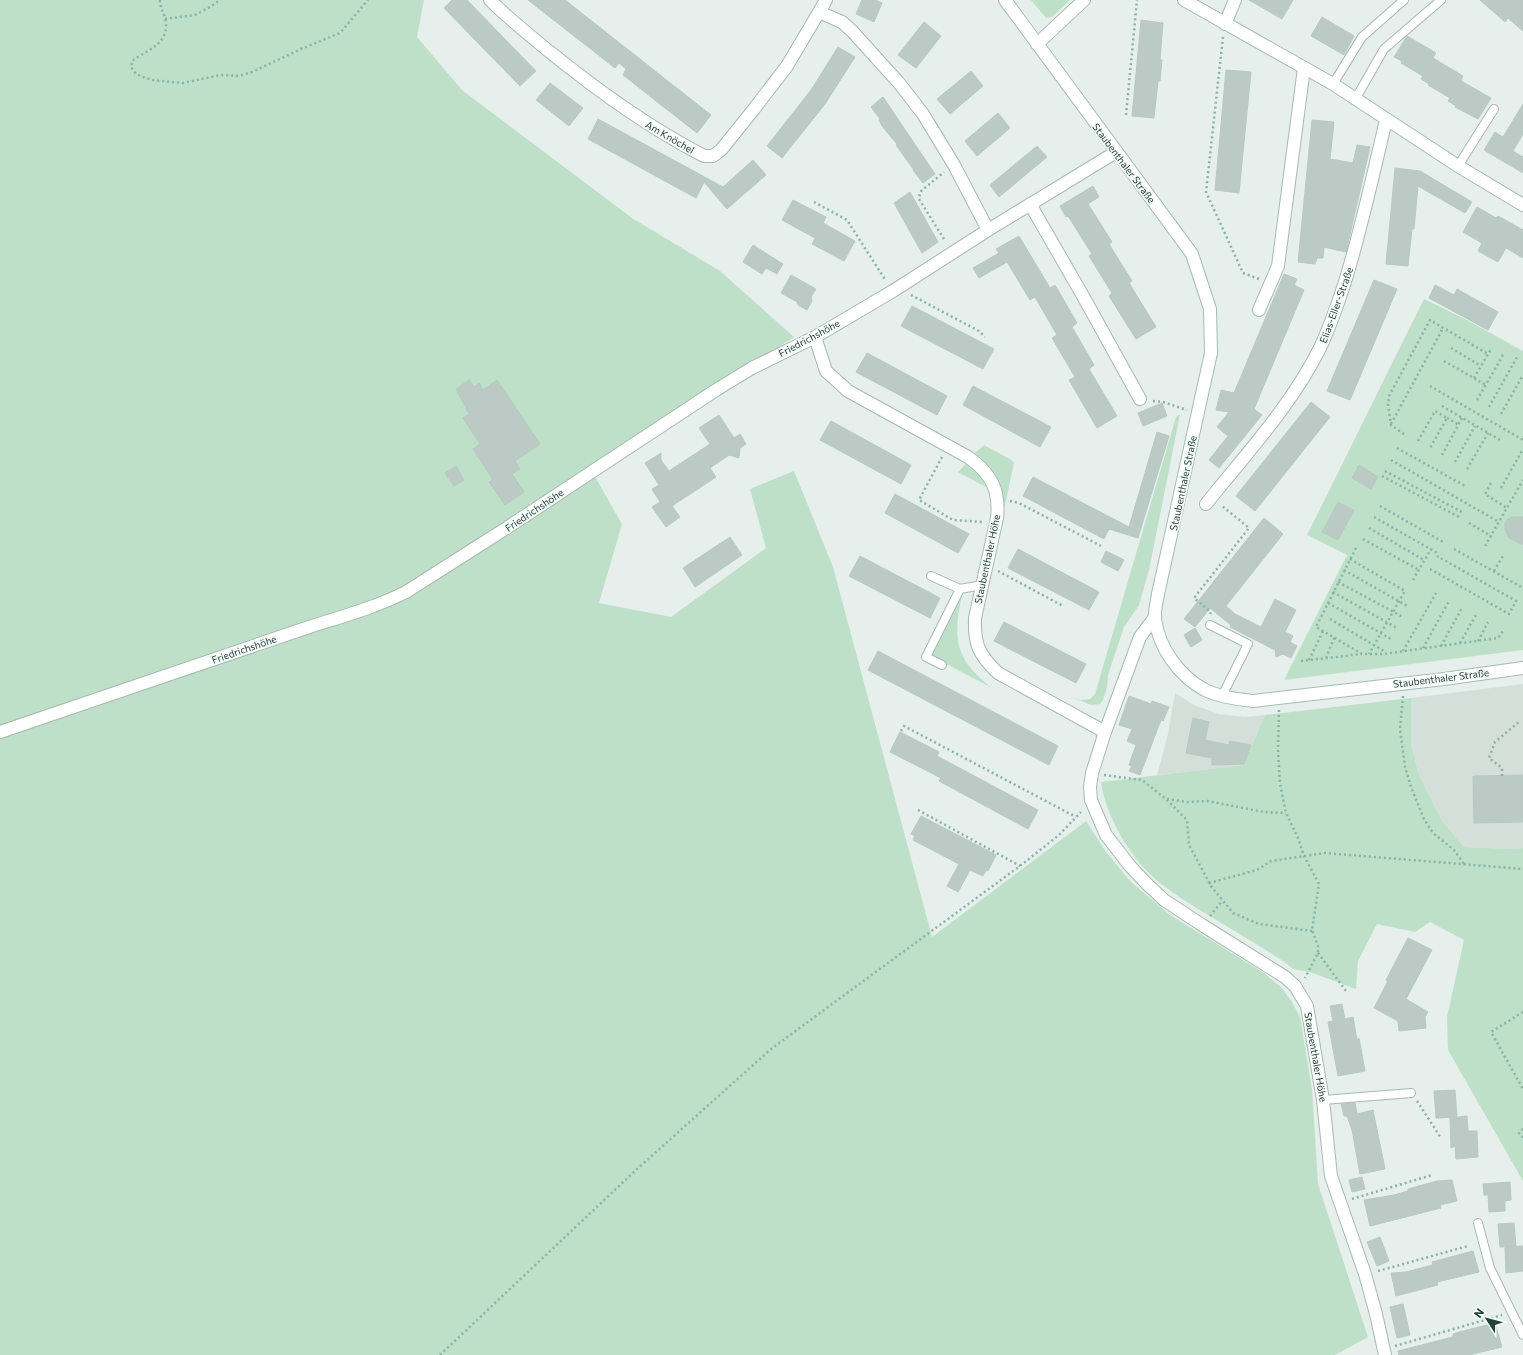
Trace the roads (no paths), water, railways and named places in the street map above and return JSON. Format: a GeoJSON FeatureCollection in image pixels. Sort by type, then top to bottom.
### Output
{"type":"FeatureCollection","features":[{"type":"Feature","properties":{"kind":"street","name":"Am Knöchel"},"geometry":{"type":"LineString","coordinates":[[490,0],[506,16],[606,96],[648,124],[704,156],[713,156],[721,150],[754,109],[787,66],[826,0]]}},
{"type":"Feature","properties":{"kind":"street","name":"Staubenthaler Straße"},"geometry":{"type":"LineString","coordinates":[[1005,0],[1192,254],[1210,310],[1211,353],[1158,594],[1155,618],[1160,639],[1172,661],[1187,677],[1205,690],[1234,699],[1253,700],[1523,668]]}},
{"type":"Feature","properties":{"kind":"street"},"geometry":{"type":"LineString","coordinates":[[1037,44],[1084,0]]}},
{"type":"Feature","properties":{"kind":"street"},"geometry":{"type":"LineString","coordinates":[[1184,0],[1333,84],[1458,166],[1523,205]]}},
{"type":"Feature","properties":{"kind":"street"},"geometry":{"type":"LineString","coordinates":[[1225,24],[1236,0]]}},
{"type":"Feature","properties":{"kind":"street"},"geometry":{"type":"LineString","coordinates":[[819,12],[842,22],[852,31],[886,68],[923,114],[954,165],[988,230]]}},
{"type":"Feature","properties":{"kind":"street"},"geometry":{"type":"LineString","coordinates":[[1259,310],[1278,266],[1304,68]]}},
{"type":"Feature","properties":{"kind":"street","name":"Elias-Eller-Straße"},"geometry":{"type":"LineString","coordinates":[[1209,501],[1275,419],[1320,348],[1334,316],[1355,251],[1386,120]]}},
{"type":"Feature","properties":{"kind":"street","name":"Friedrichshöhe"},"geometry":{"type":"LineString","coordinates":[[0,732],[363,610],[406,592],[505,529],[716,390],[752,368],[815,336],[896,289],[988,230],[1116,152]]}},
{"type":"Feature","properties":{"kind":"street"},"geometry":{"type":"LineString","coordinates":[[1030,204],[1140,399]]}},
{"type":"Feature","properties":{"kind":"street","name":"Staubenthaler Höhe"},"geometry":{"type":"LineString","coordinates":[[815,336],[826,371],[848,390],[968,457],[982,468],[991,480],[998,498],[998,505],[996,523],[975,618],[974,634],[978,649],[987,662],[998,673],[1104,732]]}},
{"type":"Feature","properties":{"kind":"street","name":"Staubenthaler Höhe"},"geometry":{"type":"LineString","coordinates":[[1155,618],[1140,637],[1104,732],[1092,773],[1090,787],[1092,800],[1106,835],[1135,872],[1146,883],[1164,900],[1285,977],[1295,986],[1307,1006],[1323,1100],[1331,1176],[1339,1203],[1365,1274],[1385,1352]]}},
{"type":"Feature","properties":{"kind":"lane"},"geometry":{"type":"LineString","coordinates":[[1333,84],[1362,37],[1404,0]]}},
{"type":"Feature","properties":{"kind":"lane"},"geometry":{"type":"LineString","coordinates":[[1356,98],[1384,49],[1441,0]]}},
{"type":"Feature","properties":{"kind":"lane"},"geometry":{"type":"LineString","coordinates":[[1458,166],[1494,109]]}},
{"type":"Feature","properties":{"kind":"lane"},"geometry":{"type":"LineString","coordinates":[[931,576],[960,589],[982,585]]}},
{"type":"Feature","properties":{"kind":"lane"},"geometry":{"type":"LineString","coordinates":[[942,665],[926,656],[960,589]]}},
{"type":"Feature","properties":{"kind":"lane"},"geometry":{"type":"LineString","coordinates":[[1210,624],[1248,644],[1222,696]]}},
{"type":"Feature","properties":{"kind":"lane"},"geometry":{"type":"LineString","coordinates":[[1323,1100],[1411,1093]]}},
{"type":"Feature","properties":{"kind":"lane"},"geometry":{"type":"LineString","coordinates":[[1478,1223],[1490,1268],[1523,1335]]}}]}
